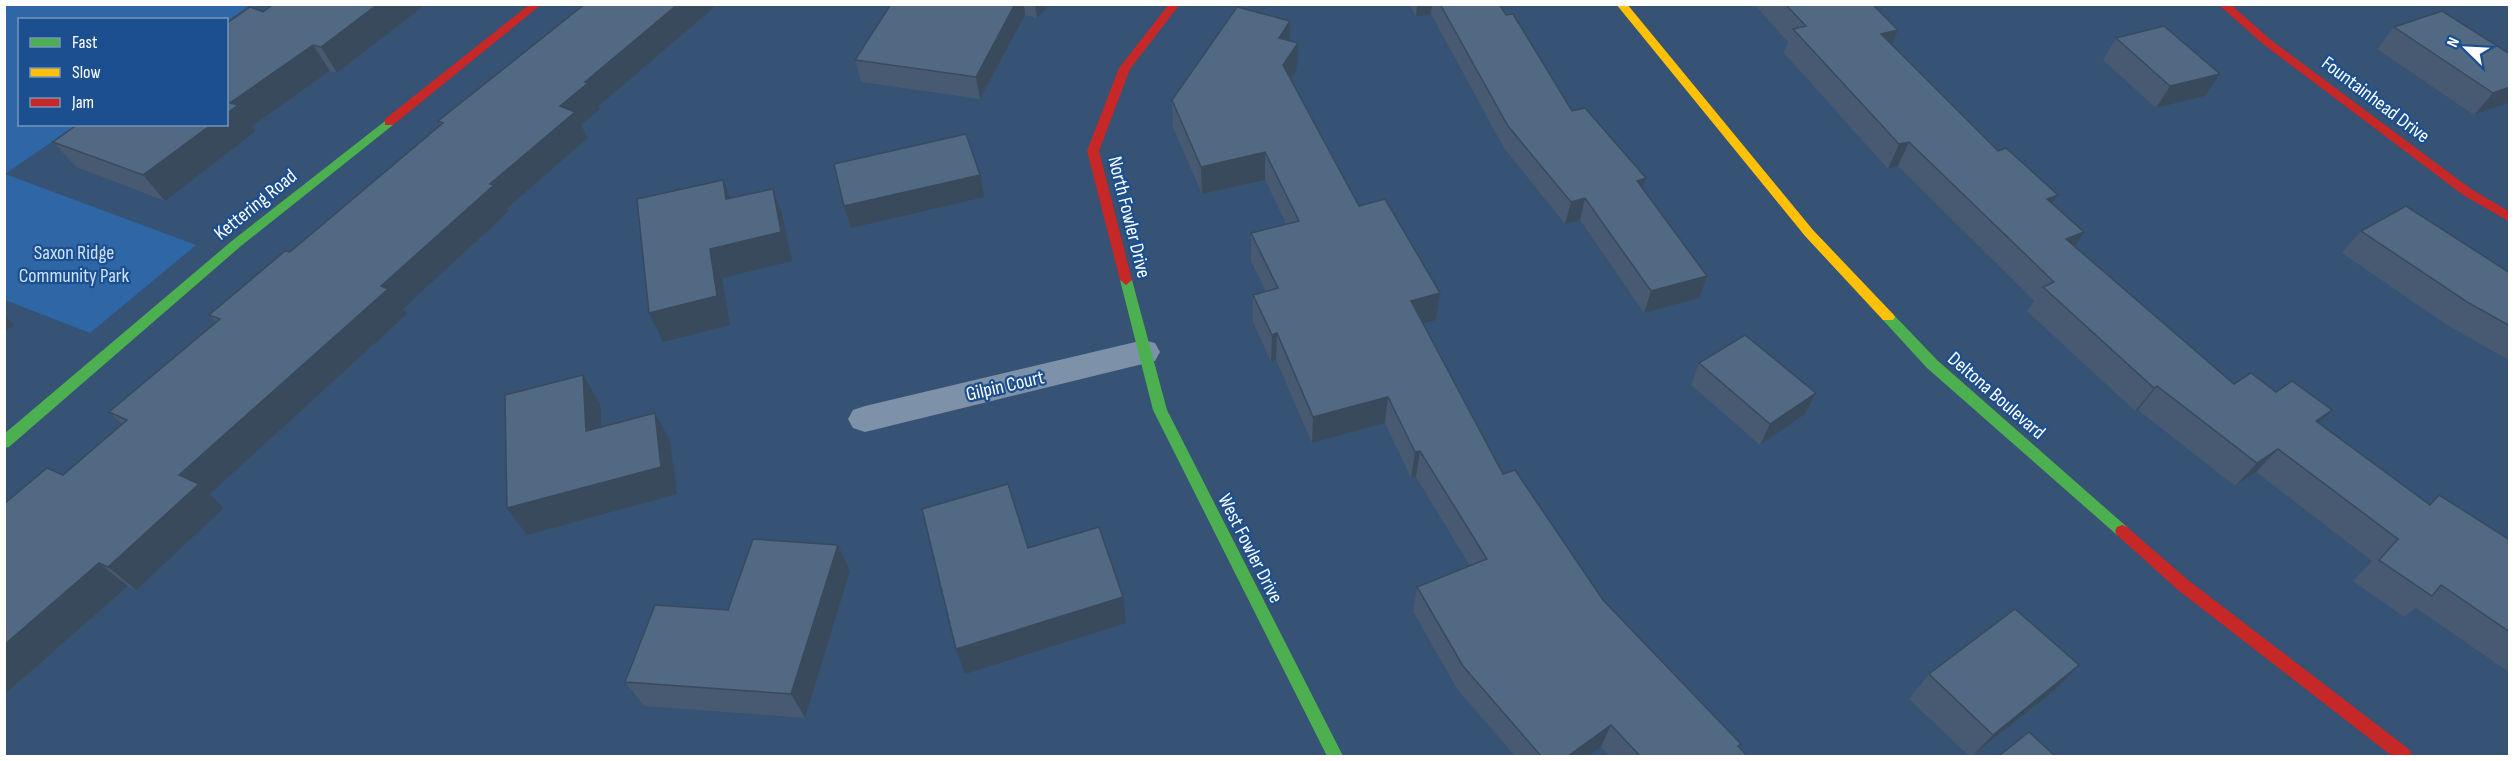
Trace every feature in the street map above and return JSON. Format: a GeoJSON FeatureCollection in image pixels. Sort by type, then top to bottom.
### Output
{"type":"FeatureCollection","features":[{"type":"Feature","properties":{"kind":"street","name":"Kettering Road"},"geometry":{"type":"LineString","coordinates":[[4,443],[237,243],[537,4]]}},
{"type":"Feature","properties":{"kind":"street","name":"North Fowler Drive"},"geometry":{"type":"LineString","coordinates":[[1144,352],[1093,151],[1125,68],[1175,4]]}},
{"type":"Feature","properties":{"kind":"street","name":"Deltona Boulevard"},"geometry":{"type":"LineString","coordinates":[[1621,4],[1809,233],[1932,364],[2183,585],[2404,756]]}},
{"type":"Feature","properties":{"kind":"street","name":"Fountainhead Drive"},"geometry":{"type":"LineString","coordinates":[[2223,4],[2266,42],[2467,192],[2510,218]]}},
{"type":"Feature","properties":{"kind":"street","name":"Gilpin Court"},"geometry":{"type":"LineString","coordinates":[[866,418],[1144,352]]}},
{"type":"Feature","properties":{"kind":"street","name":"West Fowler Drive"},"geometry":{"type":"LineString","coordinates":[[1144,352],[1160,410],[1335,756]]}},
{"type":"Feature","properties":{"kind":"green space","name":"Saxon Ridge Community Park"},"geometry":{"type":"Polygon","coordinates":[[[4,5],[250,5],[228,20],[228,18],[18,18],[18,126],[75,126],[5,174],[196,245],[90,333],[5,300],[4,5]]]}},
{"type":"Feature","properties":{"kind":"building"},"geometry":{"type":"Polygon","coordinates":[[[274,4],[378,4],[321,47],[313,45],[230,103],[238,105],[228,112],[228,23],[250,7],[263,12],[274,4]]]}},
{"type":"Feature","properties":{"kind":"building"},"geometry":{"type":"Polygon","coordinates":[[[585,4],[678,4],[585,82],[588,83],[560,106],[575,112],[490,184],[494,185],[381,286],[388,289],[179,475],[199,484],[108,567],[99,563],[4,645],[4,504],[47,468],[63,475],[127,420],[109,412],[220,319],[209,315],[285,251],[290,252],[443,123],[438,121],[585,4]]]}},
{"type":"Feature","properties":{"kind":"building"},"geometry":{"type":"Polygon","coordinates":[[[891,4],[1015,4],[976,77],[855,60],[891,4]]]}},
{"type":"Feature","properties":{"kind":"building"},"geometry":{"type":"Polygon","coordinates":[[[1440,4],[1499,4],[1506,15],[1513,14],[1572,111],[1585,108],[1646,178],[1637,181],[1707,276],[1651,291],[1585,198],[1571,202],[1508,126],[1440,4]]]}},
{"type":"Feature","properties":{"kind":"building"},"geometry":{"type":"Polygon","coordinates":[[[1785,4],[1872,4],[1898,30],[1881,34],[1998,151],[2006,148],[2058,195],[2047,199],[2084,232],[2066,239],[2234,384],[2251,373],[2276,392],[2292,381],[2332,410],[2316,421],[2430,505],[2439,495],[2510,540],[2510,632],[2441,585],[2432,596],[2379,560],[2398,539],[2278,449],[2257,463],[2157,386],[2154,388],[2043,287],[2054,282],[1909,142],[1899,144],[1793,29],[1806,26],[1785,4]]]}},
{"type":"Feature","properties":{"kind":"building"},"geometry":{"type":"Polygon","coordinates":[[[1237,7],[1290,21],[1279,38],[1298,43],[1283,65],[1359,206],[1385,199],[1440,293],[1411,301],[1503,474],[1515,470],[1603,600],[1741,744],[1738,746],[1747,756],[1640,756],[1611,725],[1568,756],[1541,756],[1463,666],[1417,587],[1487,559],[1420,451],[1415,452],[1388,397],[1313,417],[1277,333],[1272,335],[1253,295],[1278,288],[1251,233],[1299,221],[1265,152],[1201,167],[1172,100],[1237,7]]]}},
{"type":"Feature","properties":{"kind":"building"},"geometry":{"type":"Polygon","coordinates":[[[2442,11],[2510,54],[2510,87],[2493,93],[2394,27],[2442,11]]]}},
{"type":"Feature","properties":{"kind":"building"},"geometry":{"type":"Polygon","coordinates":[[[2164,26],[2220,74],[2170,86],[2116,38],[2164,26]]]}},
{"type":"Feature","properties":{"kind":"building"},"geometry":{"type":"Polygon","coordinates":[[[75,126],[209,126],[143,175],[53,142],[75,126]]]}},
{"type":"Feature","properties":{"kind":"building"},"geometry":{"type":"Polygon","coordinates":[[[966,134],[980,175],[844,206],[834,164],[966,134]]]}},
{"type":"Feature","properties":{"kind":"building"},"geometry":{"type":"Polygon","coordinates":[[[723,180],[726,199],[773,189],[781,232],[710,249],[717,296],[649,313],[637,199],[723,180]]]}},
{"type":"Feature","properties":{"kind":"building"},"geometry":{"type":"Polygon","coordinates":[[[2406,206],[2510,273],[2510,326],[2469,303],[2361,231],[2406,206]]]}},
{"type":"Feature","properties":{"kind":"building"},"geometry":{"type":"Polygon","coordinates":[[[1745,335],[1816,393],[1770,424],[1699,363],[1745,335]]]}},
{"type":"Feature","properties":{"kind":"building"},"geometry":{"type":"Polygon","coordinates":[[[583,375],[586,431],[655,413],[661,467],[507,508],[505,395],[583,375]]]}},
{"type":"Feature","properties":{"kind":"building"},"geometry":{"type":"Polygon","coordinates":[[[1008,484],[1028,548],[1099,527],[1123,597],[956,649],[922,509],[1008,484]]]}},
{"type":"Feature","properties":{"kind":"building"},"geometry":{"type":"Polygon","coordinates":[[[753,539],[838,545],[791,694],[625,682],[655,605],[728,610],[753,539]]]}},
{"type":"Feature","properties":{"kind":"building"},"geometry":{"type":"Polygon","coordinates":[[[2015,609],[2079,665],[1993,735],[1929,674],[2015,609]]]}},
{"type":"Feature","properties":{"kind":"building"},"geometry":{"type":"Polygon","coordinates":[[[2029,732],[2055,756],[1999,756],[2029,732]]]}},
{"type":"Feature","properties":{"kind":"traffic: fast"},"geometry":{"type":"LineString","coordinates":[[4,443],[237,243],[389,122]]}},
{"type":"Feature","properties":{"kind":"traffic: fast"},"geometry":{"type":"LineString","coordinates":[[1126,280],[1160,410],[1335,756]]}},
{"type":"Feature","properties":{"kind":"traffic: fast"},"geometry":{"type":"LineString","coordinates":[[1888,317],[1932,364],[2122,531]]}},
{"type":"Feature","properties":{"kind":"traffic: slow"},"geometry":{"type":"LineString","coordinates":[[1621,4],[1809,233],[1888,317]]}},
{"type":"Feature","properties":{"kind":"traffic: jam"},"geometry":{"type":"LineString","coordinates":[[389,122],[537,4]]}},
{"type":"Feature","properties":{"kind":"traffic: jam"},"geometry":{"type":"LineString","coordinates":[[1126,280],[1093,151],[1125,68],[1175,4]]}},
{"type":"Feature","properties":{"kind":"traffic: jam"},"geometry":{"type":"LineString","coordinates":[[2223,4],[2267,42],[2467,192],[2510,218]]}},
{"type":"Feature","properties":{"kind":"traffic: jam"},"geometry":{"type":"LineString","coordinates":[[2122,531],[2183,585],[2404,756]]}}]}
